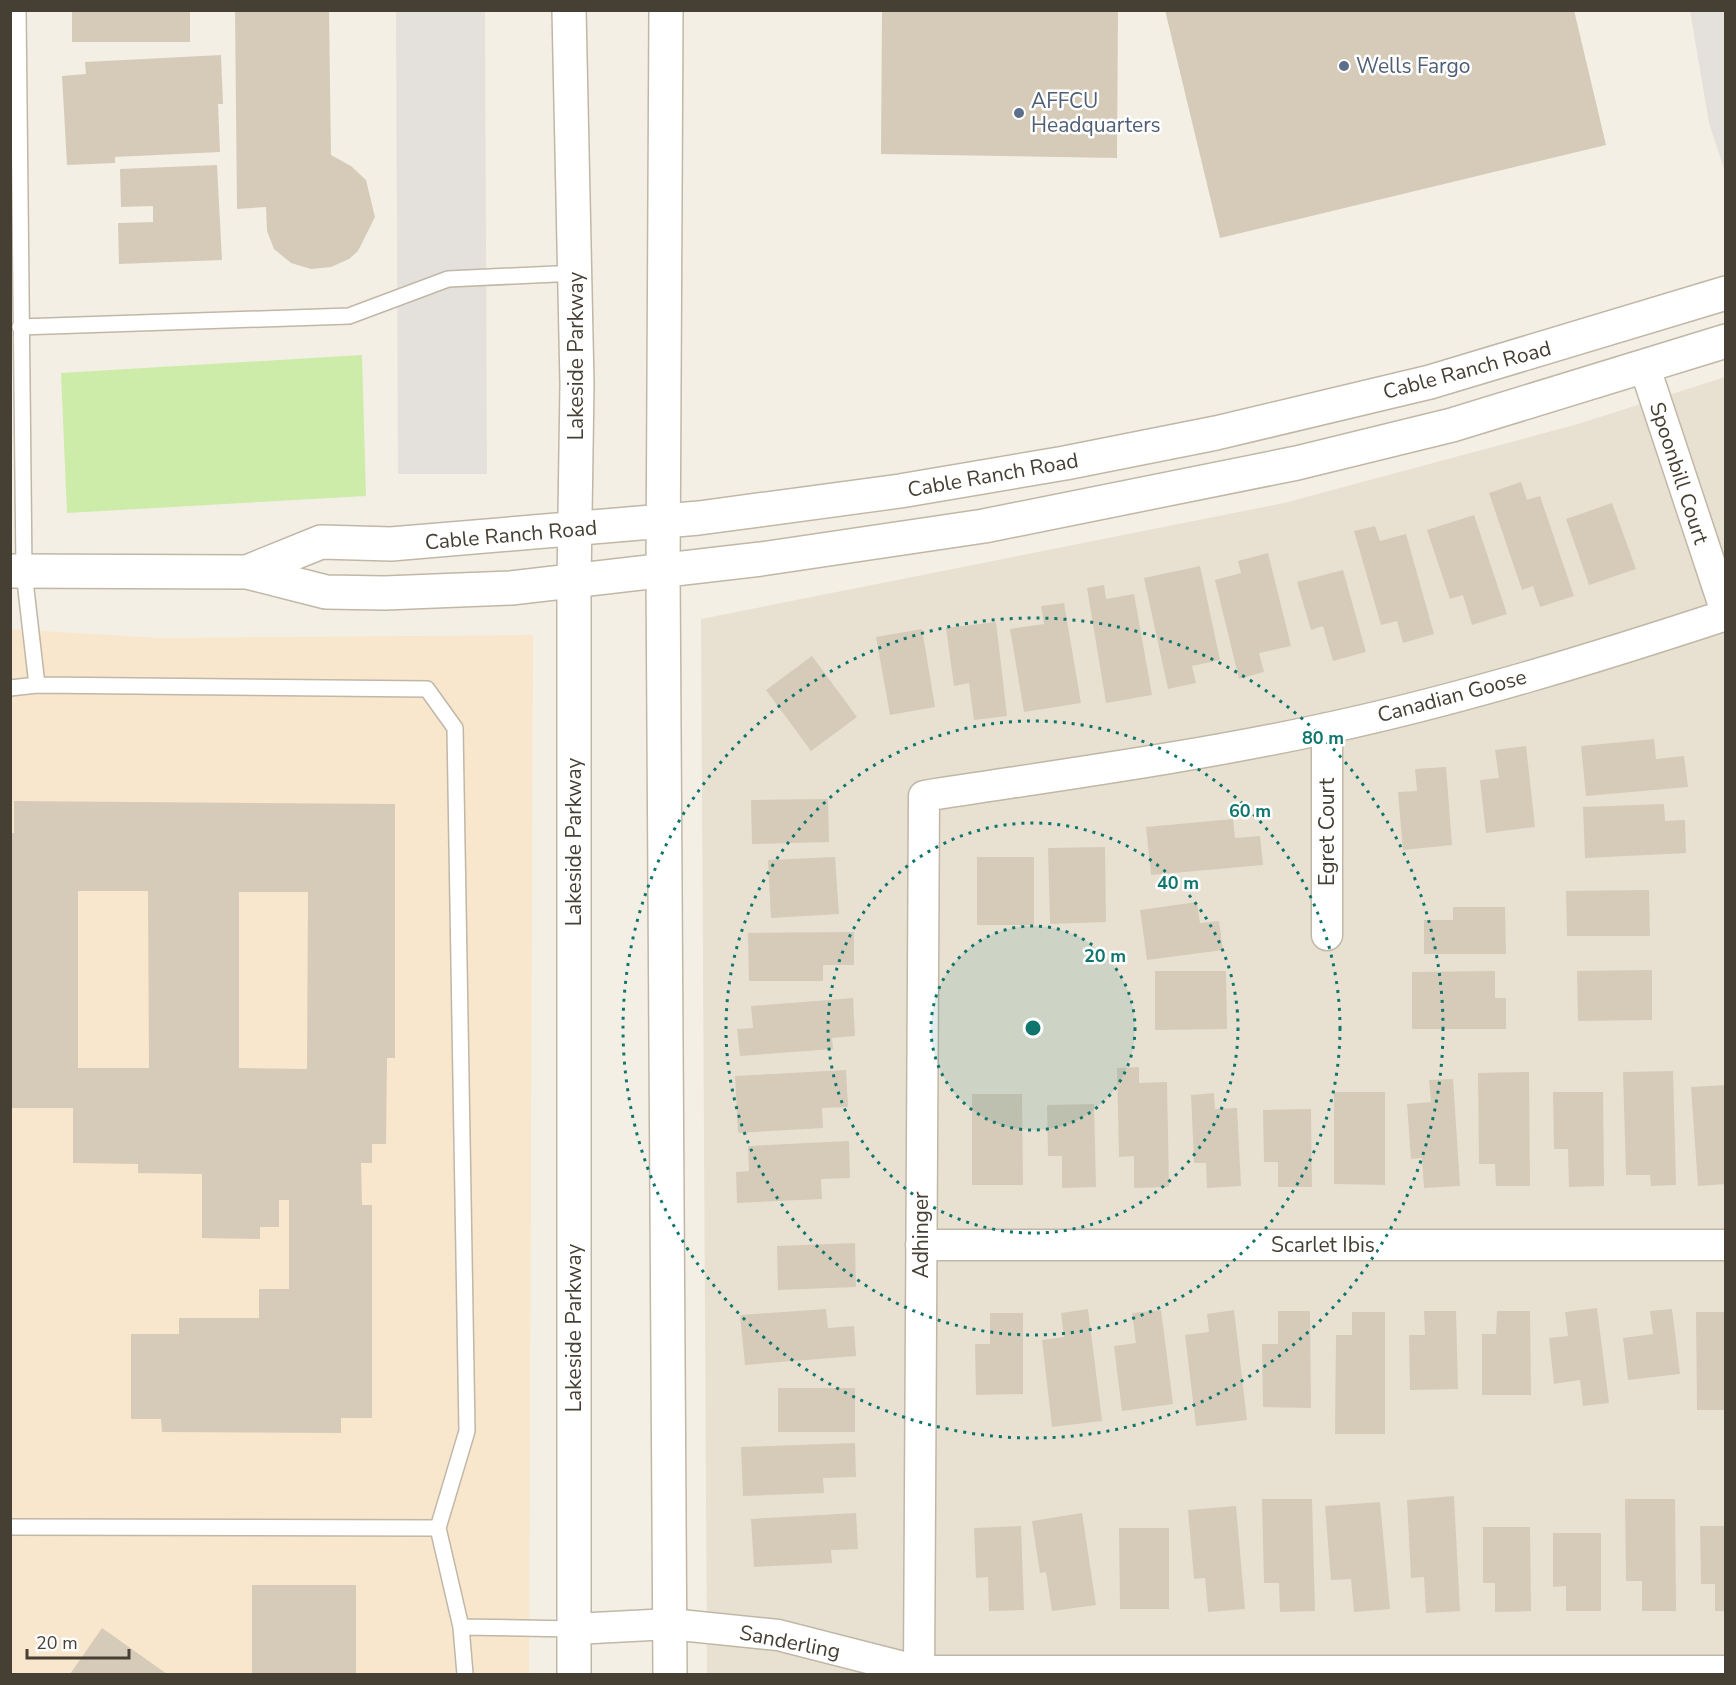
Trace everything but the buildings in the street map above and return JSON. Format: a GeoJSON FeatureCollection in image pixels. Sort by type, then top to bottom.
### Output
{"type":"FeatureCollection","features":[{"type":"Feature","properties":{"kind":"street","name":"Lakeside Parkway"},"geometry":{"type":"LineString","coordinates":[[569,10],[577,273],[574,530],[574,1674]]}},
{"type":"Feature","properties":{"kind":"street"},"geometry":{"type":"LineString","coordinates":[[666,10],[663,572],[670,1674]]}},
{"type":"Feature","properties":{"kind":"street","name":"Cable Ranch Road"},"geometry":{"type":"LineString","coordinates":[[247,573],[321,542],[391,544],[663,521],[911,489],[1216,433],[1430,382],[1725,293]]}},
{"type":"Feature","properties":{"kind":"street","name":"Cable Ranch Road"},"geometry":{"type":"LineString","coordinates":[[17,571],[247,573],[326,592],[445,592],[574,582],[663,572],[984,526],[1225,479],[1452,424],[1645,368],[1725,341]]}},
{"type":"Feature","properties":{"kind":"street","name":"Spoonbill Court"},"geometry":{"type":"LineString","coordinates":[[1645,368],[1725,614]]}},
{"type":"Feature","properties":{"kind":"street","name":"Canadian Goose"},"geometry":{"type":"LineString","coordinates":[[924,796],[1125,765],[1326,728],[1449,699],[1725,614]]}},
{"type":"Feature","properties":{"kind":"street","name":"Egret Court"},"geometry":{"type":"LineString","coordinates":[[1326,728],[1327,935]]}},
{"type":"Feature","properties":{"kind":"street","name":"Adhinger"},"geometry":{"type":"LineString","coordinates":[[919,1673],[924,796]]}},
{"type":"Feature","properties":{"kind":"street","name":"Scarlet Ibis"},"geometry":{"type":"LineString","coordinates":[[921,1245],[1725,1245]]}},
{"type":"Feature","properties":{"kind":"street","name":"Sanderling"},"geometry":{"type":"LineString","coordinates":[[574,1629],[670,1624],[778,1635],[919,1673],[1725,1671]]}},
{"type":"Feature","properties":{"kind":"lane"},"geometry":{"type":"LineString","coordinates":[[18,10],[20,327],[17,571],[37,685]]}},
{"type":"Feature","properties":{"kind":"lane"},"geometry":{"type":"LineString","coordinates":[[20,327],[349,316],[448,279],[577,273]]}},
{"type":"Feature","properties":{"kind":"lane"},"geometry":{"type":"LineString","coordinates":[[10,688],[37,685],[427,689],[455,728],[466,1431],[438,1528],[461,1627],[465,1674]]}},
{"type":"Feature","properties":{"kind":"lane"},"geometry":{"type":"LineString","coordinates":[[10,1527],[438,1528]]}},
{"type":"Feature","properties":{"kind":"lane"},"geometry":{"type":"LineString","coordinates":[[461,1627],[574,1629]]}},
{"type":"Feature","properties":{"kind":"shaded area"},"geometry":{"type":"Polygon","coordinates":[[[396,11],[485,11],[487,474],[398,474],[396,11]]]}},
{"type":"Feature","properties":{"kind":"shaded area"},"geometry":{"type":"Polygon","coordinates":[[[1690,11],[1725,11],[1725,172],[1709,123],[1690,11]]]}},
{"type":"Feature","properties":{"kind":"shaded area"},"geometry":{"type":"Polygon","coordinates":[[[1725,377],[1725,1674],[707,1674],[701,619],[1284,503],[1578,424],[1725,377]]]}},
{"type":"Feature","properties":{"kind":"shaded area"},"geometry":{"type":"Polygon","coordinates":[[[10,629],[159,638],[533,635],[529,1674],[11,1674],[10,629]]]}},
{"type":"Feature","properties":{"kind":"green space"},"geometry":{"type":"Polygon","coordinates":[[[362,355],[366,496],[67,513],[61,373],[362,355]]]}},
{"type":"Feature","properties":{"kind":"place","name":"Wells Fargo"},"geometry":{"type":"Point","coordinates":[1344,66]}},
{"type":"Feature","properties":{"kind":"place","name":"AFFCU Headquarters"},"geometry":{"type":"Point","coordinates":[1019,113]}}]}
